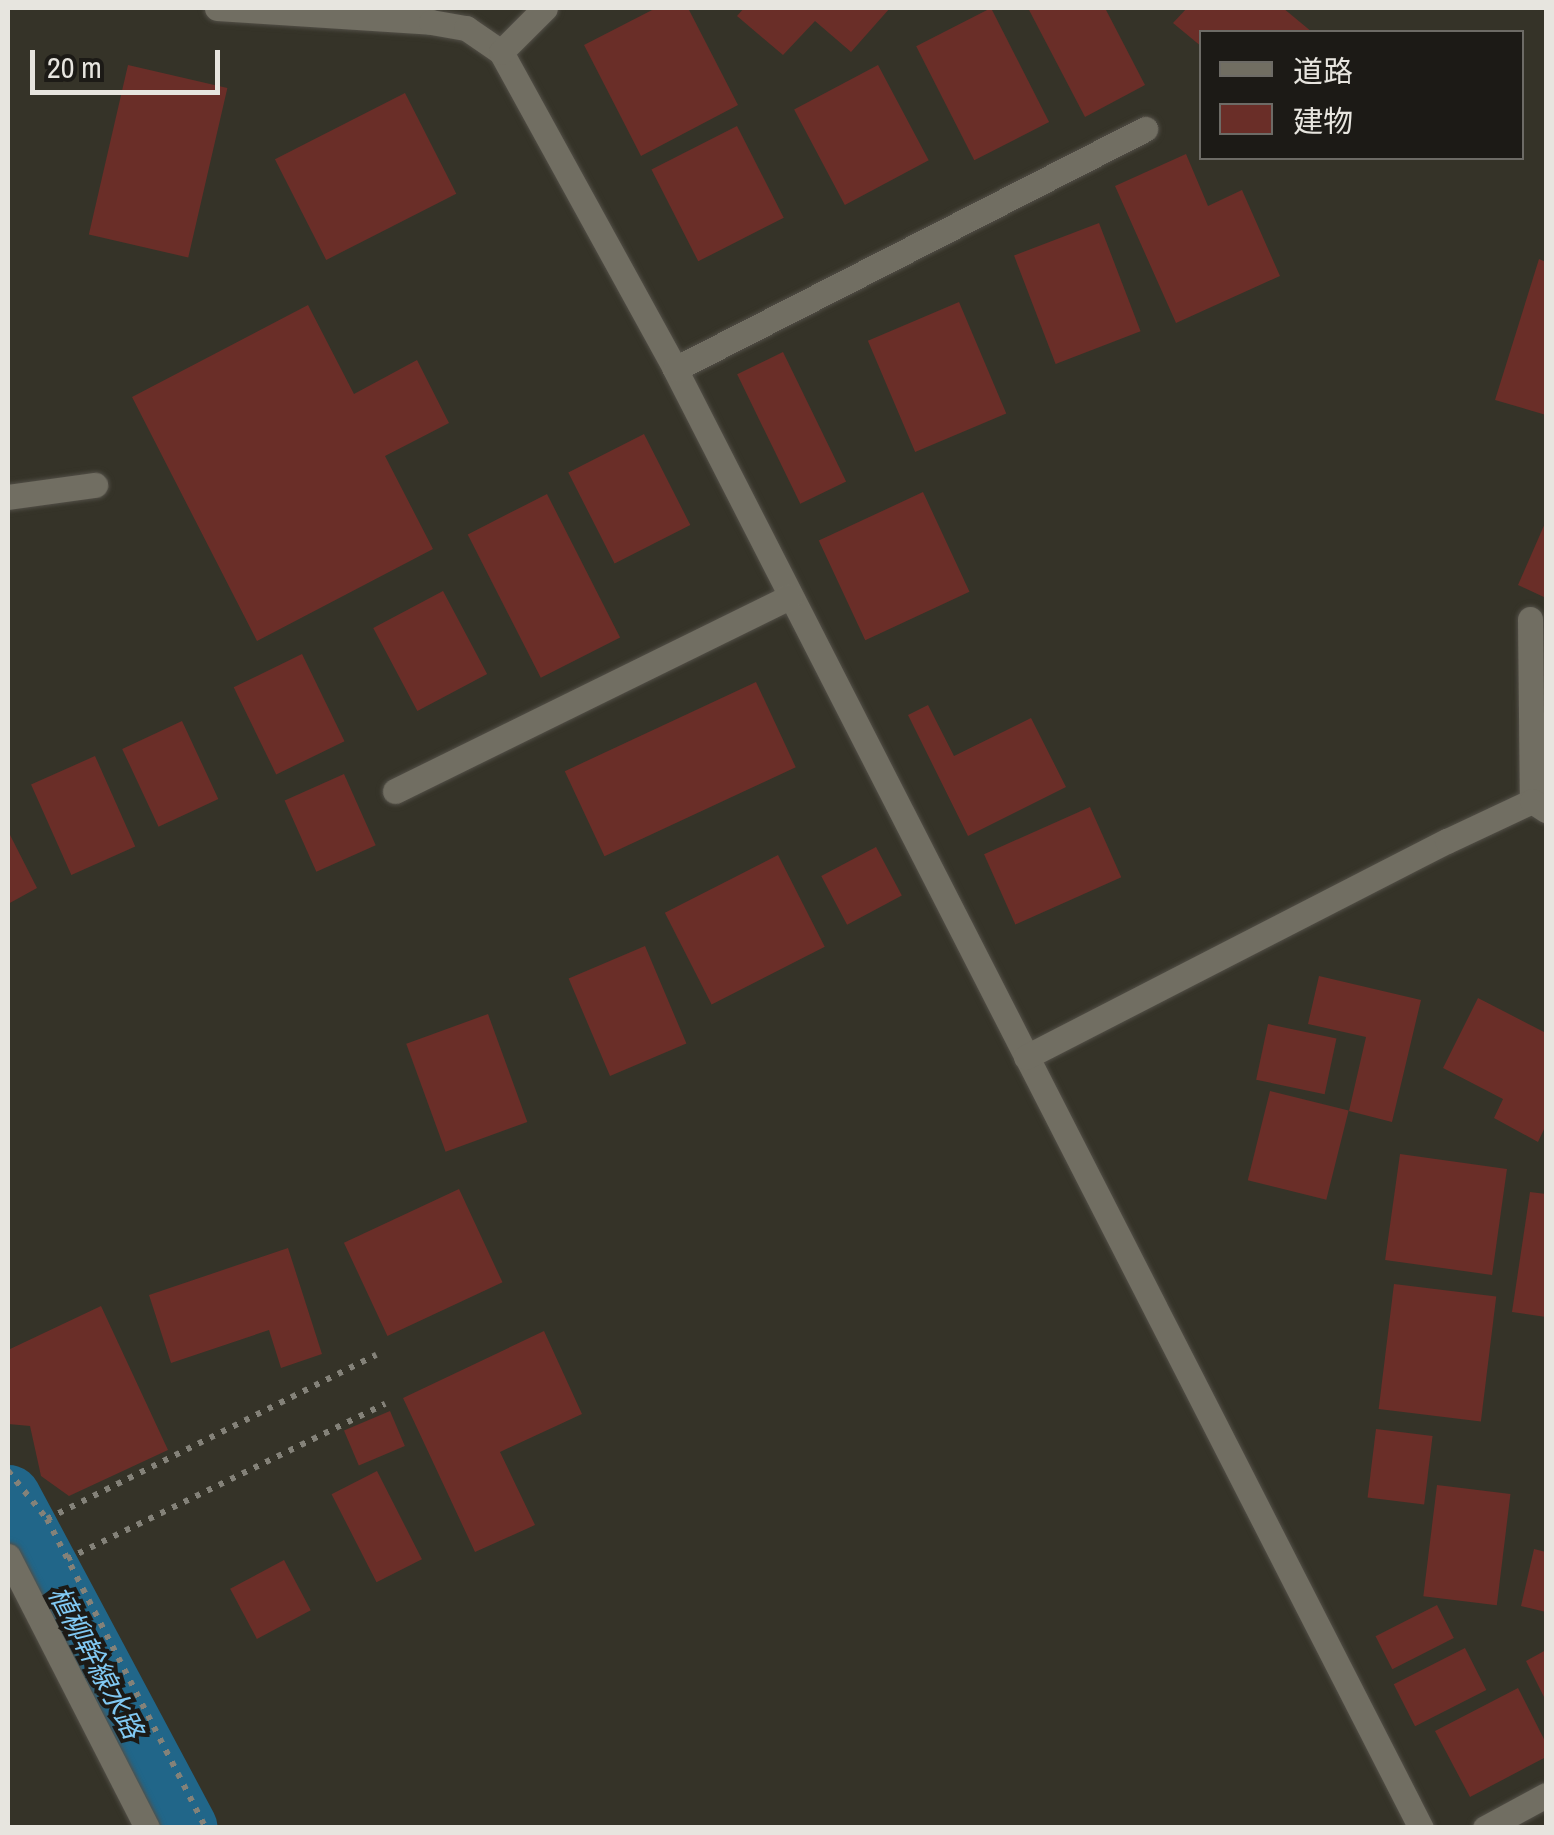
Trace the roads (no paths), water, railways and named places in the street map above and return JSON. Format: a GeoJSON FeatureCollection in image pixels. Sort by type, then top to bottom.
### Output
{"type":"FeatureCollection","features":[{"type":"Feature","properties":{"kind":"street"},"geometry":{"type":"LineString","coordinates":[[218,8],[431,15],[466,28],[501,52],[675,368],[1422,1828]]}},
{"type":"Feature","properties":{"kind":"street"},"geometry":{"type":"LineString","coordinates":[[501,52],[528,31],[545,8]]}},
{"type":"Feature","properties":{"kind":"street"},"geometry":{"type":"LineString","coordinates":[[675,368],[1145,130]]}},
{"type":"Feature","properties":{"kind":"street"},"geometry":{"type":"LineString","coordinates":[[8,497],[95,484]]}},
{"type":"Feature","properties":{"kind":"street"},"geometry":{"type":"LineString","coordinates":[[395,792],[790,596]]}},
{"type":"Feature","properties":{"kind":"street"},"geometry":{"type":"LineString","coordinates":[[1026,1057],[1539,806],[1530,619]]}},
{"type":"Feature","properties":{"kind":"street"},"geometry":{"type":"LineString","coordinates":[[8,1556],[147,1828]]}},
{"type":"Feature","properties":{"kind":"street"},"geometry":{"type":"LineString","coordinates":[[1485,1828],[1546,1795]]}},
{"type":"Feature","properties":{"kind":"waterway","name":"植柳幹線水路"},"geometry":{"type":"LineString","coordinates":[[8,1497],[185,1828]]}}]}
